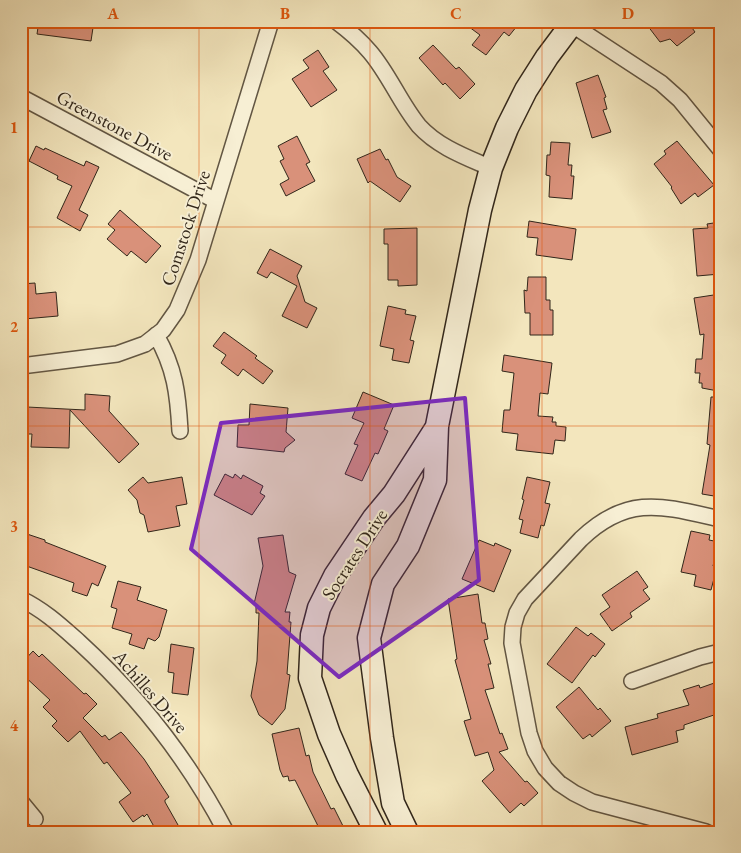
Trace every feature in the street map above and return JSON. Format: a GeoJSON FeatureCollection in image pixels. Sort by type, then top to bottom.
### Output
{"type":"FeatureCollection","features":[{"type":"Feature","properties":{"kind":"street","name":"Comstock Drive"},"geometry":{"type":"LineString","coordinates":[[21,366],[117,354],[145,344],[163,330],[177,310],[198,260],[271,21]]}},
{"type":"Feature","properties":{"kind":"street"},"geometry":{"type":"LineString","coordinates":[[336,21],[371,53],[411,114],[430,136],[448,148],[492,168]]}},
{"type":"Feature","properties":{"kind":"street"},"geometry":{"type":"LineString","coordinates":[[573,23],[661,83],[680,100],[720,149]]}},
{"type":"Feature","properties":{"kind":"street","name":"Socrates Drive"},"geometry":{"type":"LineString","coordinates":[[407,832],[393,803],[382,738],[369,638],[383,584],[408,546],[435,480],[437,426],[480,210],[492,168],[507,128],[526,90],[547,57],[573,23]]}},
{"type":"Feature","properties":{"kind":"street","name":"Greenstone Drive"},"geometry":{"type":"LineString","coordinates":[[21,96],[216,201]]}},
{"type":"Feature","properties":{"kind":"street"},"geometry":{"type":"LineString","coordinates":[[156,335],[172,369],[179,405],[180,431]]}},
{"type":"Feature","properties":{"kind":"street","name":"Socrates Drive"},"geometry":{"type":"LineString","coordinates":[[376,832],[332,742],[310,678],[312,635],[319,608],[335,576],[374,518],[394,494],[437,426]]}},
{"type":"Feature","properties":{"kind":"street"},"geometry":{"type":"LineString","coordinates":[[706,832],[592,802],[574,793],[559,782],[545,768],[535,751],[529,734],[512,643],[515,620],[525,598],[586,534],[610,517],[629,510],[649,506],[669,507],[720,519]]}},
{"type":"Feature","properties":{"kind":"street","name":"Achilles Drive"},"geometry":{"type":"LineString","coordinates":[[21,599],[39,608],[57,622],[98,659],[132,696],[162,731],[191,772],[226,832]]}},
{"type":"Feature","properties":{"kind":"street"},"geometry":{"type":"LineString","coordinates":[[632,681],[700,657],[720,652]]}},
{"type":"Feature","properties":{"kind":"street"},"geometry":{"type":"LineString","coordinates":[[21,802],[35,819]]}},
{"type":"Feature","properties":{"kind":"highlighted area"},"geometry":{"type":"Polygon","coordinates":[[[465,398],[479,580],[339,677],[191,549],[221,423],[465,398]]]}},
{"type":"Feature","properties":{"kind":"building"},"geometry":{"type":"Polygon","coordinates":[[[39,21],[94,21],[91,41],[37,34],[39,21]]]}},
{"type":"Feature","properties":{"kind":"building"},"geometry":{"type":"Polygon","coordinates":[[[461,21],[521,21],[509,36],[504,32],[486,55],[472,45],[480,35],[461,21]]]}},
{"type":"Feature","properties":{"kind":"building"},"geometry":{"type":"Polygon","coordinates":[[[644,21],[687,21],[695,32],[677,46],[670,39],[660,42],[644,21]]]}},
{"type":"Feature","properties":{"kind":"building"},"geometry":{"type":"Polygon","coordinates":[[[433,45],[456,69],[459,67],[475,84],[460,99],[445,83],[443,85],[419,58],[433,45]]]}},
{"type":"Feature","properties":{"kind":"building"},"geometry":{"type":"Polygon","coordinates":[[[318,50],[329,67],[323,71],[337,90],[311,107],[292,79],[309,68],[303,60],[318,50]]]}},
{"type":"Feature","properties":{"kind":"building"},"geometry":{"type":"Polygon","coordinates":[[[598,75],[606,97],[604,98],[607,109],[603,110],[611,132],[592,138],[576,83],[598,75]]]}},
{"type":"Feature","properties":{"kind":"building"},"geometry":{"type":"Polygon","coordinates":[[[297,136],[310,162],[306,164],[315,181],[286,196],[280,184],[289,179],[280,161],[284,159],[278,146],[297,136]]]}},
{"type":"Feature","properties":{"kind":"building"},"geometry":{"type":"Polygon","coordinates":[[[677,141],[714,185],[698,197],[695,193],[681,204],[672,187],[654,164],[666,154],[664,151],[677,141]]]}},
{"type":"Feature","properties":{"kind":"building"},"geometry":{"type":"Polygon","coordinates":[[[551,142],[570,143],[568,165],[572,165],[571,176],[574,176],[572,199],[549,197],[550,176],[546,175],[547,155],[550,155],[551,142]]]}},
{"type":"Feature","properties":{"kind":"building"},"geometry":{"type":"Polygon","coordinates":[[[36,146],[44,150],[45,148],[84,166],[86,161],[99,167],[79,210],[88,215],[80,231],[57,218],[72,186],[57,179],[58,176],[29,161],[36,146]]]}},
{"type":"Feature","properties":{"kind":"building"},"geometry":{"type":"Polygon","coordinates":[[[380,149],[386,160],[388,159],[397,177],[411,186],[400,202],[370,181],[368,183],[357,159],[380,149]]]}},
{"type":"Feature","properties":{"kind":"building"},"geometry":{"type":"Polygon","coordinates":[[[120,210],[161,246],[146,263],[131,251],[127,256],[107,239],[115,230],[108,224],[120,210]]]}},
{"type":"Feature","properties":{"kind":"building"},"geometry":{"type":"Polygon","coordinates":[[[529,221],[576,229],[572,260],[536,255],[538,238],[527,237],[529,221]]]}},
{"type":"Feature","properties":{"kind":"building"},"geometry":{"type":"Polygon","coordinates":[[[720,222],[720,274],[697,276],[693,229],[708,228],[707,224],[720,222]]]}},
{"type":"Feature","properties":{"kind":"building"},"geometry":{"type":"Polygon","coordinates":[[[417,228],[417,285],[398,286],[398,280],[388,280],[388,244],[384,244],[384,229],[417,228]]]}},
{"type":"Feature","properties":{"kind":"building"},"geometry":{"type":"Polygon","coordinates":[[[270,249],[302,266],[297,276],[305,302],[317,308],[307,328],[282,316],[297,286],[271,272],[267,278],[257,273],[270,249]]]}},
{"type":"Feature","properties":{"kind":"building"},"geometry":{"type":"Polygon","coordinates":[[[528,277],[546,277],[546,300],[550,300],[550,310],[553,310],[553,335],[530,335],[530,313],[525,313],[524,290],[527,291],[528,277]]]}},
{"type":"Feature","properties":{"kind":"building"},"geometry":{"type":"Polygon","coordinates":[[[35,283],[36,294],[56,292],[58,316],[24,319],[23,313],[21,313],[21,284],[35,283]]]}},
{"type":"Feature","properties":{"kind":"building"},"geometry":{"type":"Polygon","coordinates":[[[720,294],[720,385],[718,391],[702,388],[702,383],[699,383],[700,373],[695,373],[696,359],[702,359],[704,334],[700,335],[694,298],[720,294]]]}},
{"type":"Feature","properties":{"kind":"building"},"geometry":{"type":"Polygon","coordinates":[[[388,306],[406,310],[405,314],[416,316],[410,340],[414,341],[409,363],[392,360],[394,349],[380,346],[388,306]]]}},
{"type":"Feature","properties":{"kind":"building"},"geometry":{"type":"Polygon","coordinates":[[[224,332],[257,356],[255,358],[273,371],[263,384],[243,369],[238,376],[221,363],[226,355],[213,346],[224,332]]]}},
{"type":"Feature","properties":{"kind":"building"},"geometry":{"type":"Polygon","coordinates":[[[504,355],[552,363],[548,394],[540,393],[538,416],[553,417],[552,422],[556,422],[556,426],[566,427],[565,441],[555,440],[553,454],[516,450],[518,434],[502,432],[504,410],[510,410],[514,373],[502,371],[504,355]]]}},
{"type":"Feature","properties":{"kind":"building"},"geometry":{"type":"Polygon","coordinates":[[[363,392],[394,405],[384,429],[388,431],[378,454],[375,453],[362,481],[345,474],[358,445],[354,444],[364,423],[352,418],[363,392]]]}},
{"type":"Feature","properties":{"kind":"building"},"geometry":{"type":"Polygon","coordinates":[[[85,394],[110,396],[109,411],[139,444],[119,463],[70,410],[69,448],[31,447],[32,434],[26,434],[26,429],[22,429],[22,417],[27,417],[27,407],[85,410],[85,394]]]}},
{"type":"Feature","properties":{"kind":"building"},"geometry":{"type":"Polygon","coordinates":[[[711,397],[720,397],[720,497],[702,494],[710,445],[707,444],[711,397]]]}},
{"type":"Feature","properties":{"kind":"building"},"geometry":{"type":"Polygon","coordinates":[[[250,404],[288,408],[286,432],[295,440],[285,448],[284,452],[237,447],[238,425],[249,425],[250,404]]]}},
{"type":"Feature","properties":{"kind":"building"},"geometry":{"type":"Polygon","coordinates":[[[225,474],[233,478],[235,474],[241,479],[243,475],[263,486],[260,493],[265,496],[252,515],[214,495],[225,474]]]}},
{"type":"Feature","properties":{"kind":"building"},"geometry":{"type":"Polygon","coordinates":[[[143,477],[148,483],[182,477],[187,504],[176,506],[180,526],[148,532],[144,515],[140,513],[137,500],[128,490],[143,477]]]}},
{"type":"Feature","properties":{"kind":"building"},"geometry":{"type":"Polygon","coordinates":[[[527,477],[550,482],[545,503],[550,504],[544,526],[541,525],[538,538],[520,533],[523,520],[519,519],[527,477]]]}},
{"type":"Feature","properties":{"kind":"building"},"geometry":{"type":"Polygon","coordinates":[[[691,531],[710,535],[709,540],[719,542],[713,566],[717,567],[711,590],[694,586],[696,575],[681,572],[691,531]]]}},
{"type":"Feature","properties":{"kind":"building"},"geometry":{"type":"Polygon","coordinates":[[[21,532],[106,566],[98,586],[92,583],[87,596],[72,591],[74,583],[21,564],[21,532]]]}},
{"type":"Feature","properties":{"kind":"building"},"geometry":{"type":"Polygon","coordinates":[[[283,535],[289,572],[296,575],[285,612],[290,612],[289,622],[291,622],[287,674],[290,675],[285,709],[272,725],[259,715],[251,696],[257,661],[259,613],[256,613],[256,604],[254,604],[263,566],[258,538],[283,535]]]}},
{"type":"Feature","properties":{"kind":"building"},"geometry":{"type":"Polygon","coordinates":[[[479,540],[494,546],[495,543],[511,550],[494,592],[462,579],[479,540]]]}},
{"type":"Feature","properties":{"kind":"building"},"geometry":{"type":"Polygon","coordinates":[[[637,571],[648,587],[643,590],[650,599],[630,613],[632,617],[612,631],[600,614],[610,607],[602,595],[637,571]]]}},
{"type":"Feature","properties":{"kind":"building"},"geometry":{"type":"Polygon","coordinates":[[[118,581],[141,587],[137,600],[167,610],[159,637],[155,641],[148,638],[144,649],[129,644],[132,634],[112,628],[117,609],[111,607],[118,581]]]}},
{"type":"Feature","properties":{"kind":"building"},"geometry":{"type":"Polygon","coordinates":[[[478,594],[482,623],[485,623],[488,639],[484,640],[491,664],[488,664],[494,688],[485,690],[500,734],[502,733],[508,749],[499,752],[525,782],[527,781],[538,793],[524,806],[521,803],[510,813],[482,781],[494,770],[488,752],[475,756],[464,721],[471,719],[455,660],[457,659],[448,599],[478,594]]]}},
{"type":"Feature","properties":{"kind":"building"},"geometry":{"type":"Polygon","coordinates":[[[576,627],[588,636],[591,633],[605,644],[595,657],[593,655],[572,683],[547,664],[576,627]]]}},
{"type":"Feature","properties":{"kind":"building"},"geometry":{"type":"Polygon","coordinates":[[[171,644],[194,648],[188,695],[172,693],[174,673],[168,672],[171,644]]]}},
{"type":"Feature","properties":{"kind":"building"},"geometry":{"type":"Polygon","coordinates":[[[33,651],[39,657],[42,654],[97,704],[83,718],[102,737],[105,735],[109,740],[121,732],[144,759],[169,797],[165,802],[182,832],[157,832],[147,814],[133,822],[119,802],[131,793],[107,762],[104,764],[80,731],[68,742],[52,726],[57,721],[43,707],[50,700],[21,673],[21,664],[33,651]]]}},
{"type":"Feature","properties":{"kind":"building"},"geometry":{"type":"Polygon","coordinates":[[[720,681],[720,713],[684,725],[684,729],[676,731],[678,742],[632,755],[625,727],[658,718],[657,714],[689,705],[683,690],[699,685],[700,688],[720,681]]]}},
{"type":"Feature","properties":{"kind":"building"},"geometry":{"type":"Polygon","coordinates":[[[579,687],[598,710],[600,708],[611,721],[592,737],[590,734],[583,739],[556,707],[579,687]]]}},
{"type":"Feature","properties":{"kind":"building"},"geometry":{"type":"Polygon","coordinates":[[[299,728],[306,756],[309,755],[313,772],[331,809],[334,808],[344,828],[337,832],[321,832],[295,780],[289,781],[288,776],[283,777],[280,770],[272,734],[299,728]]]}}]}
